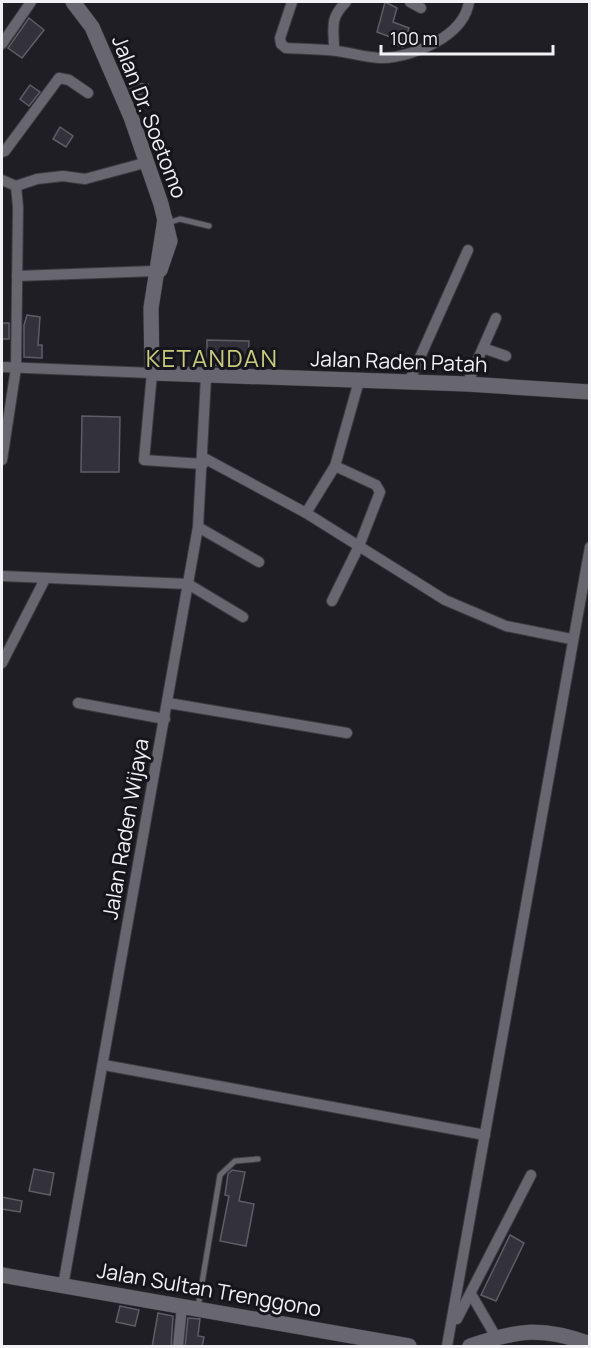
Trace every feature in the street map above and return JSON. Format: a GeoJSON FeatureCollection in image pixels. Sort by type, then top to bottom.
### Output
{"type":"FeatureCollection","features":[{"type":"Feature","properties":{"kind":"street"},"geometry":{"type":"LineString","coordinates":[[2,44],[31,2]]}},
{"type":"Feature","properties":{"kind":"street","name":"Jalan Dr. Soetomo"},"geometry":{"type":"LineString","coordinates":[[73,2],[92,27],[148,162],[166,222],[155,273],[150,325],[152,373]]}},
{"type":"Feature","properties":{"kind":"street"},"geometry":{"type":"LineString","coordinates":[[292,2],[282,26],[281,44],[286,48],[334,50],[382,58],[407,55],[445,36],[460,24],[469,2]]}},
{"type":"Feature","properties":{"kind":"street"},"geometry":{"type":"LineString","coordinates":[[334,50],[333,20],[336,11],[346,2]]}},
{"type":"Feature","properties":{"kind":"street"},"geometry":{"type":"LineString","coordinates":[[410,2],[422,9]]}},
{"type":"Feature","properties":{"kind":"street"},"geometry":{"type":"LineString","coordinates":[[2,152],[59,78],[69,80],[88,93]]}},
{"type":"Feature","properties":{"kind":"street"},"geometry":{"type":"LineString","coordinates":[[2,180],[16,186],[44,178],[85,178],[148,162]]}},
{"type":"Feature","properties":{"kind":"street"},"geometry":{"type":"LineString","coordinates":[[2,460],[16,368],[18,207],[16,186]]}},
{"type":"Feature","properties":{"kind":"street"},"geometry":{"type":"LineString","coordinates":[[408,384],[468,250]]}},
{"type":"Feature","properties":{"kind":"street"},"geometry":{"type":"LineString","coordinates":[[17,276],[155,273]]}},
{"type":"Feature","properties":{"kind":"street"},"geometry":{"type":"LineString","coordinates":[[467,384],[496,318]]}},
{"type":"Feature","properties":{"kind":"street"},"geometry":{"type":"LineString","coordinates":[[483,348],[506,356]]}},
{"type":"Feature","properties":{"kind":"street"},"geometry":{"type":"LineString","coordinates":[[2,367],[152,373],[144,460],[203,461],[306,513],[446,600],[507,626],[571,639]]}},
{"type":"Feature","properties":{"kind":"street","name":"Jalan Raden Patah"},"geometry":{"type":"LineString","coordinates":[[152,373],[206,377],[467,384],[590,392]]}},
{"type":"Feature","properties":{"kind":"street","name":"Jalan Raden Wijaya"},"geometry":{"type":"LineString","coordinates":[[63,1286],[198,527],[206,377]]}},
{"type":"Feature","properties":{"kind":"street"},"geometry":{"type":"LineString","coordinates":[[306,513],[335,466],[359,381]]}},
{"type":"Feature","properties":{"kind":"street"},"geometry":{"type":"LineString","coordinates":[[332,601],[359,546],[380,492],[376,485],[335,466]]}},
{"type":"Feature","properties":{"kind":"street"},"geometry":{"type":"LineString","coordinates":[[198,527],[259,562]]}},
{"type":"Feature","properties":{"kind":"street"},"geometry":{"type":"LineString","coordinates":[[447,1347],[571,639],[590,547]]}},
{"type":"Feature","properties":{"kind":"street"},"geometry":{"type":"LineString","coordinates":[[2,576],[188,584],[243,617]]}},
{"type":"Feature","properties":{"kind":"street"},"geometry":{"type":"LineString","coordinates":[[2,663],[45,579]]}},
{"type":"Feature","properties":{"kind":"street"},"geometry":{"type":"LineString","coordinates":[[78,703],[165,719]]}},
{"type":"Feature","properties":{"kind":"street"},"geometry":{"type":"LineString","coordinates":[[168,703],[347,733]]}},
{"type":"Feature","properties":{"kind":"street"},"geometry":{"type":"LineString","coordinates":[[104,1065],[485,1135]]}},
{"type":"Feature","properties":{"kind":"street"},"geometry":{"type":"LineString","coordinates":[[452,1328],[531,1175]]}},
{"type":"Feature","properties":{"kind":"street","name":"Jalan Sultan Trenggono"},"geometry":{"type":"LineString","coordinates":[[2,1275],[409,1347]]}},
{"type":"Feature","properties":{"kind":"street"},"geometry":{"type":"LineString","coordinates":[[471,1294],[496,1337]]}},
{"type":"Feature","properties":{"kind":"street"},"geometry":{"type":"LineString","coordinates":[[178,1347],[190,1307]]}},
{"type":"Feature","properties":{"kind":"street"},"geometry":{"type":"LineString","coordinates":[[470,1347],[496,1337],[540,1331],[570,1336],[590,1344]]}},
{"type":"Feature","properties":{"kind":"lane"},"geometry":{"type":"LineString","coordinates":[[166,222],[180,219],[209,226]]}},
{"type":"Feature","properties":{"kind":"lane"},"geometry":{"type":"LineString","coordinates":[[190,1307],[220,1175],[227,1166],[235,1161],[258,1159]]}},
{"type":"Feature","properties":{"kind":"building"},"geometry":{"type":"Polygon","coordinates":[[[385,2],[397,8],[393,22],[409,28],[403,47],[392,43],[393,38],[377,32],[385,2]]]}},
{"type":"Feature","properties":{"kind":"building"},"geometry":{"type":"Polygon","coordinates":[[[29,18],[44,30],[22,58],[8,48],[29,18]]]}},
{"type":"Feature","properties":{"kind":"building"},"geometry":{"type":"Polygon","coordinates":[[[129,83],[148,84],[147,96],[131,93],[129,83]]]}},
{"type":"Feature","properties":{"kind":"building"},"geometry":{"type":"Polygon","coordinates":[[[30,85],[40,92],[29,106],[20,99],[30,85]]]}},
{"type":"Feature","properties":{"kind":"building"},"geometry":{"type":"Polygon","coordinates":[[[60,127],[73,136],[66,147],[53,139],[60,127]]]}},
{"type":"Feature","properties":{"kind":"building"},"geometry":{"type":"Polygon","coordinates":[[[27,315],[40,317],[38,345],[42,345],[42,358],[24,357],[24,325],[27,315]]]}},
{"type":"Feature","properties":{"kind":"building"},"geometry":{"type":"Polygon","coordinates":[[[2,323],[9,323],[9,339],[2,339],[2,323]]]}},
{"type":"Feature","properties":{"kind":"building"},"geometry":{"type":"Polygon","coordinates":[[[207,340],[249,341],[248,367],[207,365],[207,340]]]}},
{"type":"Feature","properties":{"kind":"building"},"geometry":{"type":"Polygon","coordinates":[[[82,416],[120,417],[119,472],[81,472],[82,416]]]}},
{"type":"Feature","properties":{"kind":"building"},"geometry":{"type":"Polygon","coordinates":[[[34,1169],[54,1173],[50,1195],[29,1191],[34,1169]]]}},
{"type":"Feature","properties":{"kind":"building"},"geometry":{"type":"Polygon","coordinates":[[[232,1170],[245,1172],[239,1201],[254,1204],[246,1246],[220,1241],[229,1196],[225,1195],[228,1174],[232,1170]]]}},
{"type":"Feature","properties":{"kind":"building"},"geometry":{"type":"Polygon","coordinates":[[[2,1197],[22,1201],[20,1212],[2,1209],[2,1197]]]}},
{"type":"Feature","properties":{"kind":"building"},"geometry":{"type":"Polygon","coordinates":[[[510,1235],[524,1243],[496,1301],[481,1295],[510,1235]]]}},
{"type":"Feature","properties":{"kind":"building"},"geometry":{"type":"Polygon","coordinates":[[[120,1306],[139,1310],[135,1326],[116,1322],[120,1306]]]}},
{"type":"Feature","properties":{"kind":"building"},"geometry":{"type":"Polygon","coordinates":[[[158,1313],[173,1316],[171,1347],[152,1347],[158,1313]]]}},
{"type":"Feature","properties":{"kind":"building"},"geometry":{"type":"Polygon","coordinates":[[[188,1318],[200,1319],[198,1336],[204,1337],[202,1347],[185,1347],[188,1318]]]}},
{"type":"Feature","properties":{"kind":"district","name":"KETANDAN"},"geometry":{"type":"Point","coordinates":[212,359]}}]}
